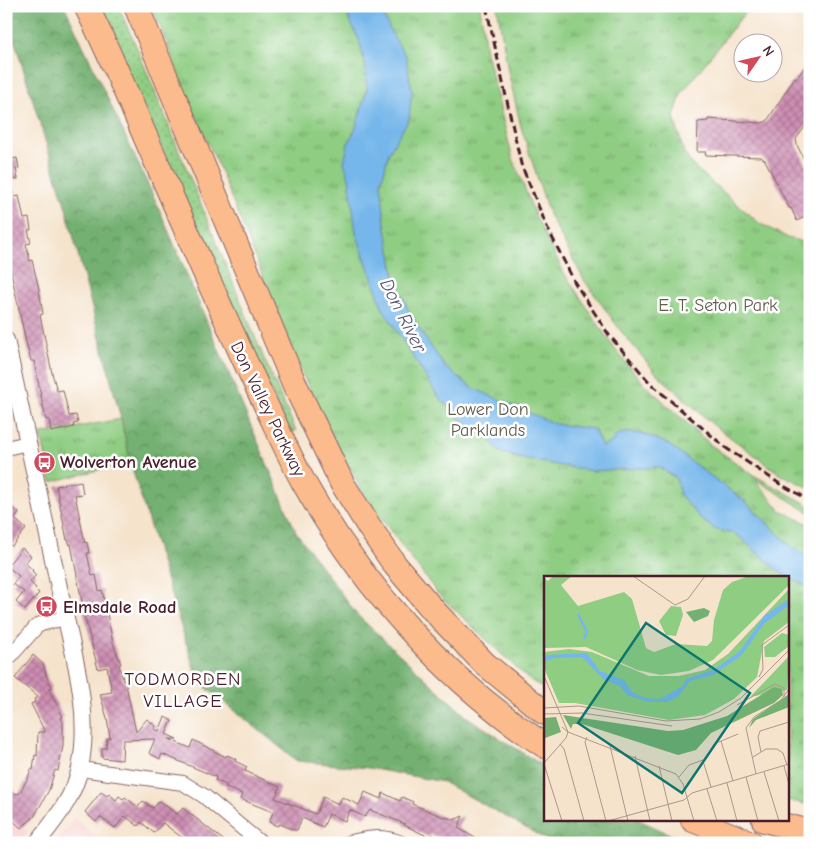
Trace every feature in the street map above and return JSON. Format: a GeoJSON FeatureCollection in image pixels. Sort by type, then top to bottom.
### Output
{"type":"FeatureCollection","features":[{"type":"Feature","properties":{"kind":"highway","name":"Don Valley Parkway"},"geometry":{"type":"LineString","coordinates":[[86,6],[124,87],[249,370],[300,475],[330,526],[401,621],[459,678],[509,721],[544,745]]}},
{"type":"Feature","properties":{"kind":"highway","name":"Don Valley Parkway"},"geometry":{"type":"LineString","coordinates":[[136,6],[294,383],[342,483],[395,565],[434,610],[485,664],[544,712]]}},
{"type":"Feature","properties":{"kind":"highway"},"geometry":{"type":"LineString","coordinates":[[698,822],[727,843]]}},
{"type":"Feature","properties":{"kind":"highway"},"geometry":{"type":"LineString","coordinates":[[698,822],[751,843]]}},
{"type":"Feature","properties":{"kind":"highway"},"geometry":{"type":"LineString","coordinates":[[772,822],[810,832]]}},
{"type":"Feature","properties":{"kind":"street"},"geometry":{"type":"LineString","coordinates":[[6,340],[84,717],[84,737],[80,769],[70,796],[56,819],[37,843]]}},
{"type":"Feature","properties":{"kind":"street"},"geometry":{"type":"LineString","coordinates":[[6,448],[28,443]]}},
{"type":"Feature","properties":{"kind":"street"},"geometry":{"type":"LineString","coordinates":[[6,661],[36,627],[65,618]]}},
{"type":"Feature","properties":{"kind":"street"},"geometry":{"type":"LineString","coordinates":[[80,769],[183,783],[204,796],[259,842]]}},
{"type":"Feature","properties":{"kind":"street"},"geometry":{"type":"LineString","coordinates":[[348,843],[388,838],[401,843]]}},
{"type":"Feature","properties":{"kind":"shaded area"},"geometry":{"type":"Polygon","coordinates":[[[6,814],[27,832],[18,843],[6,843],[6,814]]]}},
{"type":"Feature","properties":{"kind":"shaded area"},"geometry":{"type":"Polygon","coordinates":[[[75,817],[76,820],[105,843],[55,843],[75,817]]]}},
{"type":"Feature","properties":{"kind":"green space"},"geometry":{"type":"Polygon","coordinates":[[[6,6],[65,7],[157,204],[296,532],[357,615],[467,717],[544,766],[544,822],[643,822],[689,843],[553,843],[443,782],[369,768],[297,761],[198,681],[130,462],[121,419],[66,208],[10,26],[6,20],[6,6]]]}},
{"type":"Feature","properties":{"kind":"green space"},"geometry":{"type":"Polygon","coordinates":[[[98,6],[118,6],[265,361],[296,431],[292,432],[283,417],[98,6]]]}},
{"type":"Feature","properties":{"kind":"green space","name":"Lower Don Parklands"},"geometry":{"type":"Polygon","coordinates":[[[151,6],[480,6],[486,52],[512,156],[535,215],[564,273],[614,348],[644,384],[712,446],[750,473],[780,510],[810,525],[810,805],[788,800],[788,576],[544,576],[544,689],[526,677],[438,594],[365,497],[331,434],[299,367],[222,174],[187,96],[151,6]]]}},
{"type":"Feature","properties":{"kind":"green space","name":"E. T. Seton Park"},"geometry":{"type":"Polygon","coordinates":[[[497,6],[750,6],[681,94],[674,117],[684,153],[692,165],[759,223],[788,238],[810,244],[810,488],[780,474],[711,423],[656,373],[621,331],[584,280],[549,214],[521,127],[508,71],[497,6]]]}},
{"type":"Feature","properties":{"kind":"green space"},"geometry":{"type":"Polygon","coordinates":[[[644,384],[712,446],[750,473],[810,506],[810,513],[665,423],[644,384]]]}},
{"type":"Feature","properties":{"kind":"green space"},"geometry":{"type":"Polygon","coordinates":[[[121,419],[130,462],[51,482],[41,434],[121,419]]]}},
{"type":"Feature","properties":{"kind":"water","name":"Don River"},"geometry":{"type":"Polygon","coordinates":[[[346,6],[379,6],[392,34],[406,57],[412,91],[409,119],[389,152],[381,183],[385,223],[395,277],[408,309],[421,332],[446,368],[471,387],[555,424],[594,429],[602,447],[615,440],[614,436],[628,433],[649,436],[669,445],[746,502],[793,548],[810,557],[810,588],[782,574],[736,534],[714,529],[700,518],[680,495],[676,478],[659,467],[592,471],[522,459],[500,452],[486,435],[457,417],[437,395],[383,309],[356,233],[349,178],[344,162],[348,144],[356,127],[367,89],[365,63],[359,40],[350,21],[346,6]]]}},
{"type":"Feature","properties":{"kind":"building"},"geometry":{"type":"Polygon","coordinates":[[[810,59],[810,120],[796,139],[810,172],[810,214],[797,221],[765,160],[761,157],[705,155],[706,152],[697,152],[698,122],[708,121],[708,119],[762,123],[767,121],[795,77],[797,78],[810,59]]]}},
{"type":"Feature","properties":{"kind":"building"},"geometry":{"type":"Polygon","coordinates":[[[17,158],[19,168],[16,169],[18,179],[11,180],[15,197],[19,196],[24,219],[29,218],[31,230],[28,230],[31,243],[26,244],[39,289],[43,314],[40,315],[52,373],[57,391],[63,390],[69,416],[76,415],[78,423],[73,424],[74,427],[51,432],[49,419],[46,420],[34,361],[31,361],[26,342],[6,249],[6,160],[17,158]]]}},
{"type":"Feature","properties":{"kind":"building"},"geometry":{"type":"Polygon","coordinates":[[[81,481],[83,494],[75,495],[85,543],[87,542],[89,553],[87,553],[92,576],[96,575],[99,591],[102,590],[113,643],[121,664],[119,664],[123,680],[125,680],[136,732],[147,719],[156,726],[154,729],[159,731],[165,717],[172,721],[166,734],[177,739],[169,739],[190,748],[193,740],[226,757],[227,755],[236,759],[235,761],[247,767],[245,771],[280,787],[275,798],[316,814],[323,797],[339,804],[342,797],[359,805],[365,792],[381,799],[383,793],[400,801],[402,797],[413,802],[412,804],[446,818],[454,820],[463,816],[458,828],[484,843],[451,843],[436,836],[431,835],[429,837],[405,824],[370,810],[365,817],[350,810],[345,821],[329,814],[323,827],[302,818],[297,830],[280,824],[277,826],[269,822],[273,812],[240,799],[242,794],[226,788],[226,785],[215,780],[216,777],[162,754],[160,759],[149,753],[155,739],[123,740],[122,760],[102,758],[102,748],[106,748],[107,738],[110,738],[107,718],[100,694],[112,692],[107,667],[98,669],[85,618],[71,544],[67,540],[56,486],[81,481]]]}},
{"type":"Feature","properties":{"kind":"building"},"geometry":{"type":"Polygon","coordinates":[[[6,502],[19,513],[15,519],[26,529],[12,546],[6,544],[6,502]]]}},
{"type":"Feature","properties":{"kind":"building"},"geometry":{"type":"Polygon","coordinates":[[[22,548],[31,556],[25,563],[36,575],[30,582],[39,593],[25,610],[16,602],[24,592],[13,584],[19,576],[7,566],[22,548]]]}},
{"type":"Feature","properties":{"kind":"building"},"geometry":{"type":"Polygon","coordinates":[[[33,655],[43,664],[52,687],[49,689],[63,717],[61,718],[63,722],[63,746],[58,771],[55,770],[49,790],[34,817],[21,828],[6,814],[6,808],[13,800],[6,796],[6,791],[19,794],[31,769],[33,770],[35,755],[37,756],[38,732],[45,732],[31,704],[38,697],[15,678],[33,655]]]}},
{"type":"Feature","properties":{"kind":"building"},"geometry":{"type":"Polygon","coordinates":[[[101,792],[107,796],[109,794],[116,800],[119,796],[123,799],[125,797],[138,807],[143,801],[153,808],[159,801],[177,814],[183,808],[227,843],[189,843],[163,823],[154,833],[141,822],[138,826],[125,816],[115,828],[100,817],[96,822],[85,812],[101,792]]]}},
{"type":"Feature","properties":{"kind":"railway"},"geometry":{"type":"LineString","coordinates":[[486,6],[521,164],[547,227],[575,283],[609,335],[651,384],[726,448],[780,484],[810,500]]}},
{"type":"Feature","properties":{"kind":"place","name":"Wolverton Avenue"},"geometry":{"type":"Point","coordinates":[44,462]}},
{"type":"Feature","properties":{"kind":"place","name":"Elmsdale Road"},"geometry":{"type":"Point","coordinates":[47,607]}},
{"type":"Feature","properties":{"kind":"district","name":"TODMORDEN VILLAGE"},"geometry":{"type":"Point","coordinates":[183,689]}}]}
